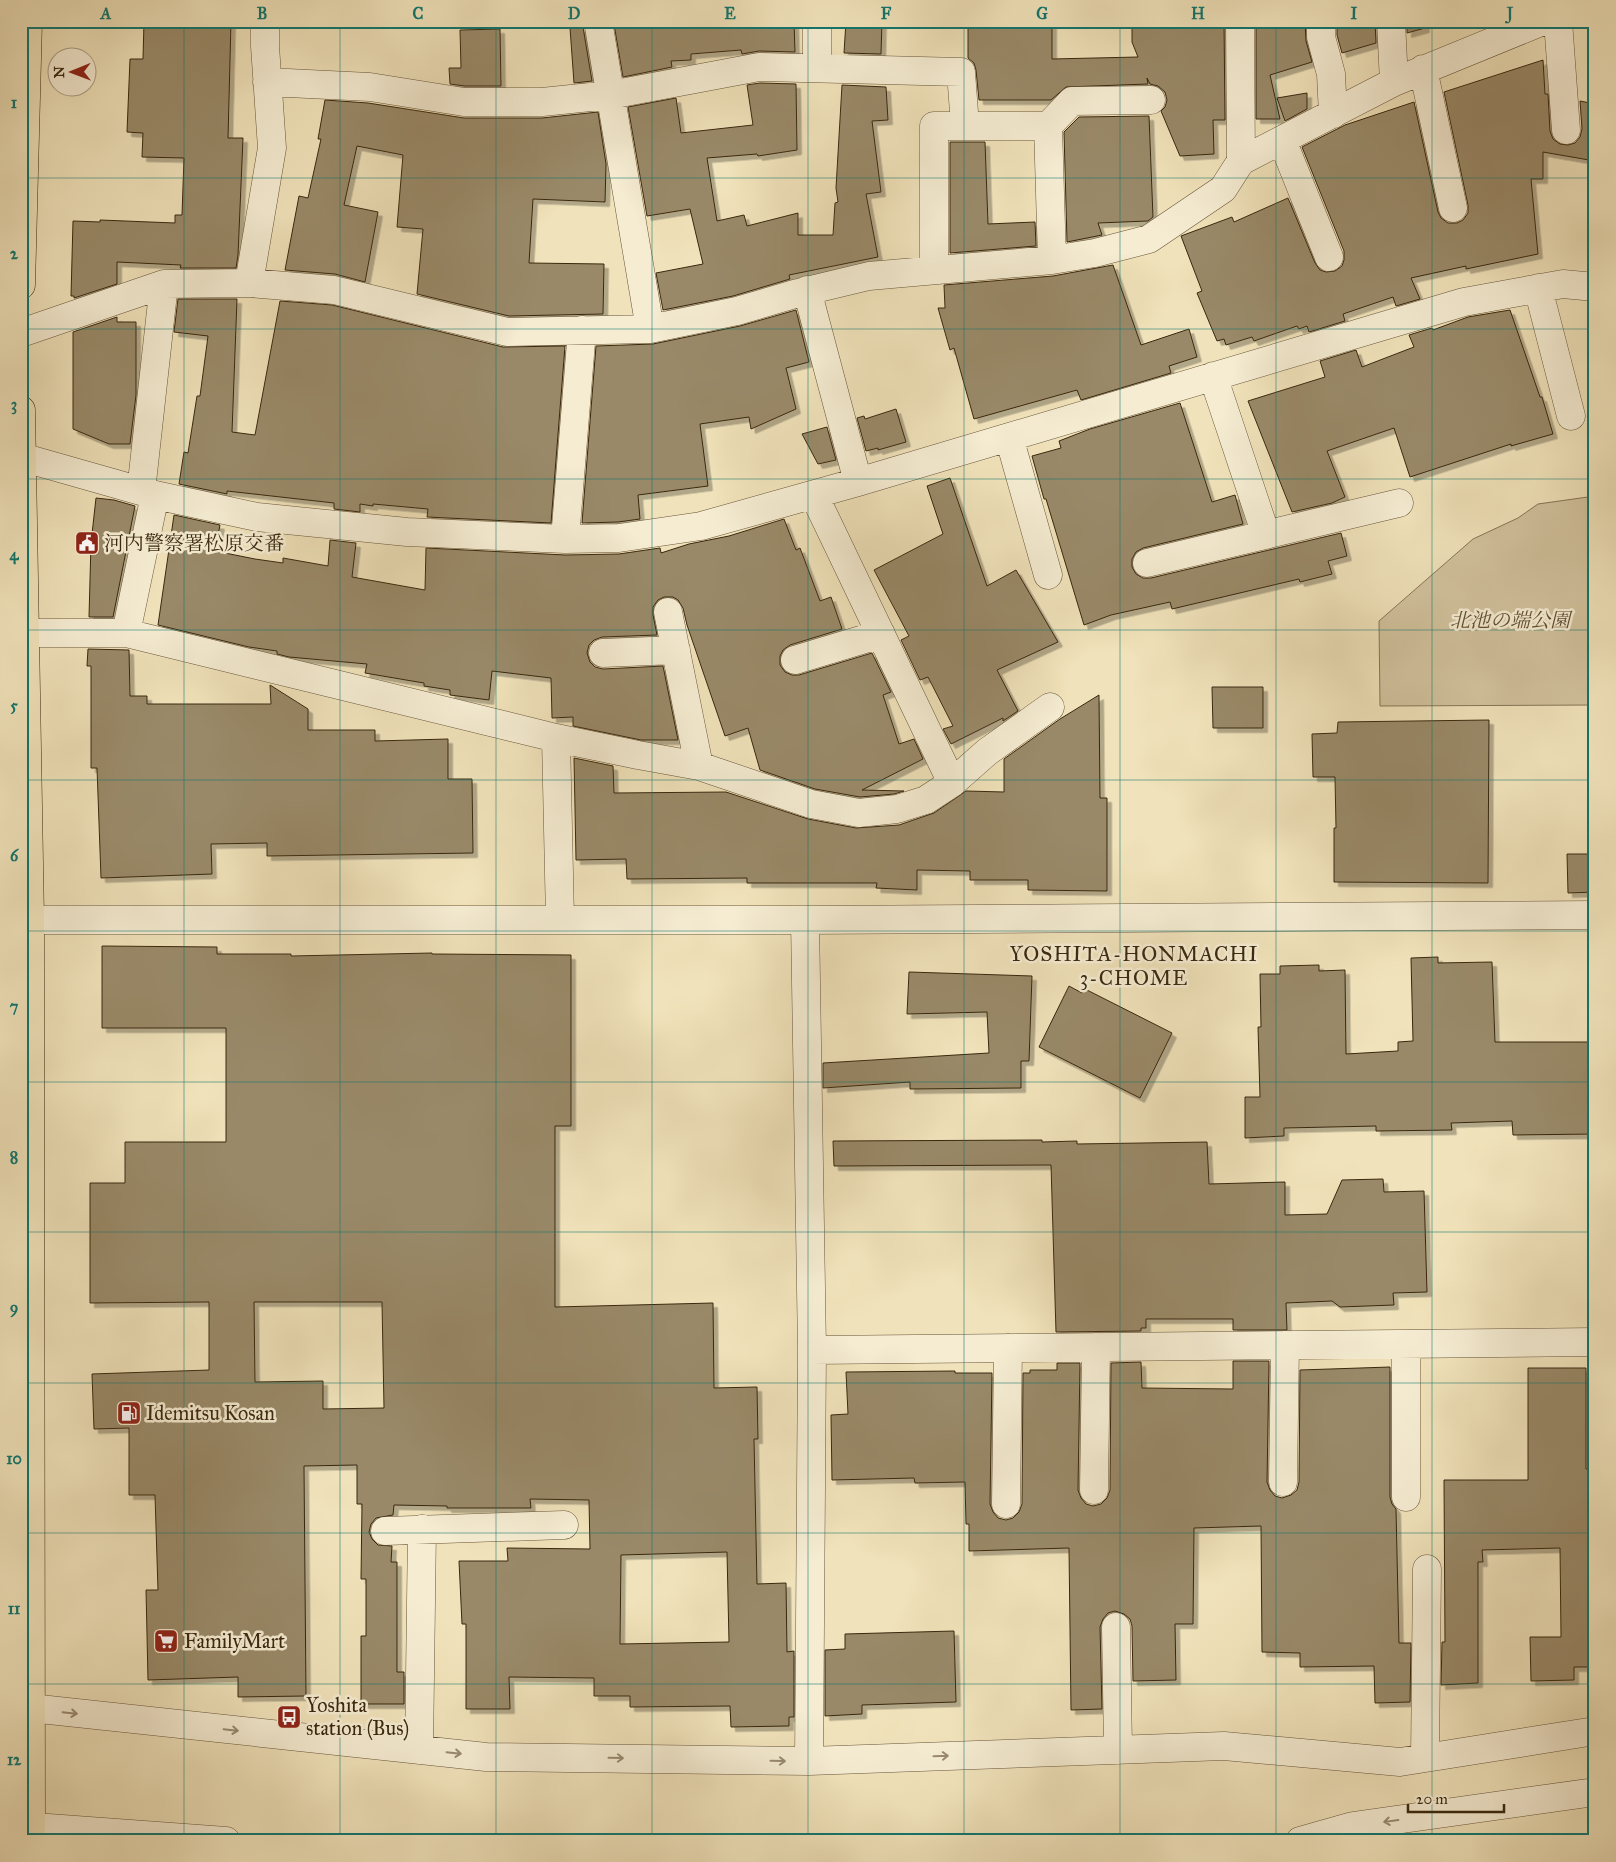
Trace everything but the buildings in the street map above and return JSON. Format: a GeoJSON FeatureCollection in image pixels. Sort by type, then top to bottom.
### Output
{"type":"FeatureCollection","features":[{"type":"Feature","properties":{"kind":"highway"},"geometry":{"type":"LineString","coordinates":[[21,285],[28,21]]}},
{"type":"Feature","properties":{"kind":"highway"},"geometry":{"type":"LineString","coordinates":[[21,410],[30,920],[26,1708],[28,1831]]}},
{"type":"Feature","properties":{"kind":"street"},"geometry":{"type":"LineString","coordinates":[[250,283],[272,148],[264,46],[265,21]]}},
{"type":"Feature","properties":{"kind":"street"},"geometry":{"type":"LineString","coordinates":[[598,21],[650,329]]}},
{"type":"Feature","properties":{"kind":"street"},"geometry":{"type":"LineString","coordinates":[[817,21],[817,68]]}},
{"type":"Feature","properties":{"kind":"street"},"geometry":{"type":"LineString","coordinates":[[1240,21],[1241,161]]}},
{"type":"Feature","properties":{"kind":"street"},"geometry":{"type":"LineString","coordinates":[[1321,21],[1321,37],[1331,74],[1333,114]]}},
{"type":"Feature","properties":{"kind":"street"},"geometry":{"type":"LineString","coordinates":[[1391,21],[1394,82]]}},
{"type":"Feature","properties":{"kind":"street"},"geometry":{"type":"LineString","coordinates":[[21,333],[164,284],[250,283],[334,290],[508,332],[650,329],[738,311],[807,290],[870,276],[1052,260],[1095,254],[1150,239],[1223,189],[1241,161],[1394,82],[1543,21]]}},
{"type":"Feature","properties":{"kind":"street"},"geometry":{"type":"LineString","coordinates":[[1558,21],[1566,130]]}},
{"type":"Feature","properties":{"kind":"street"},"geometry":{"type":"LineString","coordinates":[[267,82],[370,87],[464,102],[542,102],[610,95],[759,67],[961,72],[965,126]]}},
{"type":"Feature","properties":{"kind":"street"},"geometry":{"type":"LineString","coordinates":[[1423,69],[1453,208]]}},
{"type":"Feature","properties":{"kind":"street"},"geometry":{"type":"LineString","coordinates":[[1052,260],[1048,126],[1072,101],[1151,100]]}},
{"type":"Feature","properties":{"kind":"street"},"geometry":{"type":"LineString","coordinates":[[934,270],[934,126],[1048,126]]}},
{"type":"Feature","properties":{"kind":"street"},"geometry":{"type":"LineString","coordinates":[[1282,140],[1329,257]]}},
{"type":"Feature","properties":{"kind":"street"},"geometry":{"type":"LineString","coordinates":[[126,632],[148,493],[164,284]]}},
{"type":"Feature","properties":{"kind":"street"},"geometry":{"type":"LineString","coordinates":[[22,457],[148,493],[257,517],[407,532],[564,539],[619,538],[701,526],[814,495],[1464,302],[1563,284],[1595,287]]}},
{"type":"Feature","properties":{"kind":"street"},"geometry":{"type":"LineString","coordinates":[[1538,288],[1571,416]]}},
{"type":"Feature","properties":{"kind":"street"},"geometry":{"type":"LineString","coordinates":[[807,290],[858,482]]}},
{"type":"Feature","properties":{"kind":"street"},"geometry":{"type":"LineString","coordinates":[[564,539],[582,330]]}},
{"type":"Feature","properties":{"kind":"street"},"geometry":{"type":"LineString","coordinates":[[1213,376],[1266,535]]}},
{"type":"Feature","properties":{"kind":"street"},"geometry":{"type":"LineString","coordinates":[[1009,437],[1048,575]]}},
{"type":"Feature","properties":{"kind":"street"},"geometry":{"type":"LineString","coordinates":[[814,495],[952,783]]}},
{"type":"Feature","properties":{"kind":"street"},"geometry":{"type":"LineString","coordinates":[[1147,563],[1399,503]]}},
{"type":"Feature","properties":{"kind":"street"},"geometry":{"type":"LineString","coordinates":[[668,612],[699,766]]}},
{"type":"Feature","properties":{"kind":"street"},"geometry":{"type":"LineString","coordinates":[[25,633],[126,632],[556,738],[699,766],[811,804],[858,813],[897,809],[926,800],[952,783],[987,752],[1050,707]]}},
{"type":"Feature","properties":{"kind":"street"},"geometry":{"type":"LineString","coordinates":[[795,660],[880,634]]}},
{"type":"Feature","properties":{"kind":"street"},"geometry":{"type":"LineString","coordinates":[[603,653],[676,650]]}},
{"type":"Feature","properties":{"kind":"street"},"geometry":{"type":"LineString","coordinates":[[556,738],[560,919]]}},
{"type":"Feature","properties":{"kind":"street"},"geometry":{"type":"LineString","coordinates":[[30,920],[805,920],[1595,915]]}},
{"type":"Feature","properties":{"kind":"street"},"geometry":{"type":"LineString","coordinates":[[805,920],[812,1350],[809,1761]]}},
{"type":"Feature","properties":{"kind":"street"},"geometry":{"type":"LineString","coordinates":[[812,1350],[1595,1342]]}},
{"type":"Feature","properties":{"kind":"street"},"geometry":{"type":"LineString","coordinates":[[1406,1344],[1406,1497]]}},
{"type":"Feature","properties":{"kind":"street"},"geometry":{"type":"LineString","coordinates":[[1283,1482],[1285,1345]]}},
{"type":"Feature","properties":{"kind":"street"},"geometry":{"type":"LineString","coordinates":[[1094,1490],[1096,1347]]}},
{"type":"Feature","properties":{"kind":"street"},"geometry":{"type":"LineString","coordinates":[[1006,1504],[1008,1348]]}},
{"type":"Feature","properties":{"kind":"street"},"geometry":{"type":"LineString","coordinates":[[385,1531],[564,1525]]}},
{"type":"Feature","properties":{"kind":"street"},"geometry":{"type":"LineString","coordinates":[[419,1750],[422,1529]]}},
{"type":"Feature","properties":{"kind":"street"},"geometry":{"type":"LineString","coordinates":[[1425,1758],[1427,1569]]}},
{"type":"Feature","properties":{"kind":"street"},"geometry":{"type":"LineString","coordinates":[[1116,1627],[1118,1750]]}},
{"type":"Feature","properties":{"kind":"street"},"geometry":{"type":"LineString","coordinates":[[26,1708],[486,1757],[809,1761],[1224,1746],[1400,1762],[1595,1731]]}},
{"type":"Feature","properties":{"kind":"street"},"geometry":{"type":"LineString","coordinates":[[1300,1841],[1353,1826],[1595,1792]]}},
{"type":"Feature","properties":{"kind":"street"},"geometry":{"type":"LineString","coordinates":[[28,1831],[226,1841]]}},
{"type":"Feature","properties":{"kind":"green space","name":"北池の端公園"},"geometry":{"type":"Polygon","coordinates":[[[1595,496],[1595,705],[1380,706],[1379,621],[1473,539],[1518,518],[1538,504],[1595,496]]]}},
{"type":"Feature","properties":{"kind":"place","name":"河内警察署松原交番"},"geometry":{"type":"Point","coordinates":[87,543]}},
{"type":"Feature","properties":{"kind":"place","name":"Idemitsu Kosan"},"geometry":{"type":"Point","coordinates":[129,1413]}},
{"type":"Feature","properties":{"kind":"place","name":"FamilyMart"},"geometry":{"type":"Point","coordinates":[166,1641]}},
{"type":"Feature","properties":{"kind":"place","name":"Yoshita station (Bus)"},"geometry":{"type":"Point","coordinates":[289,1717]}},
{"type":"Feature","properties":{"kind":"district","name":"YOSHITA-HONMACHI 3-CHOME"},"geometry":{"type":"Point","coordinates":[1134,966]}}]}
